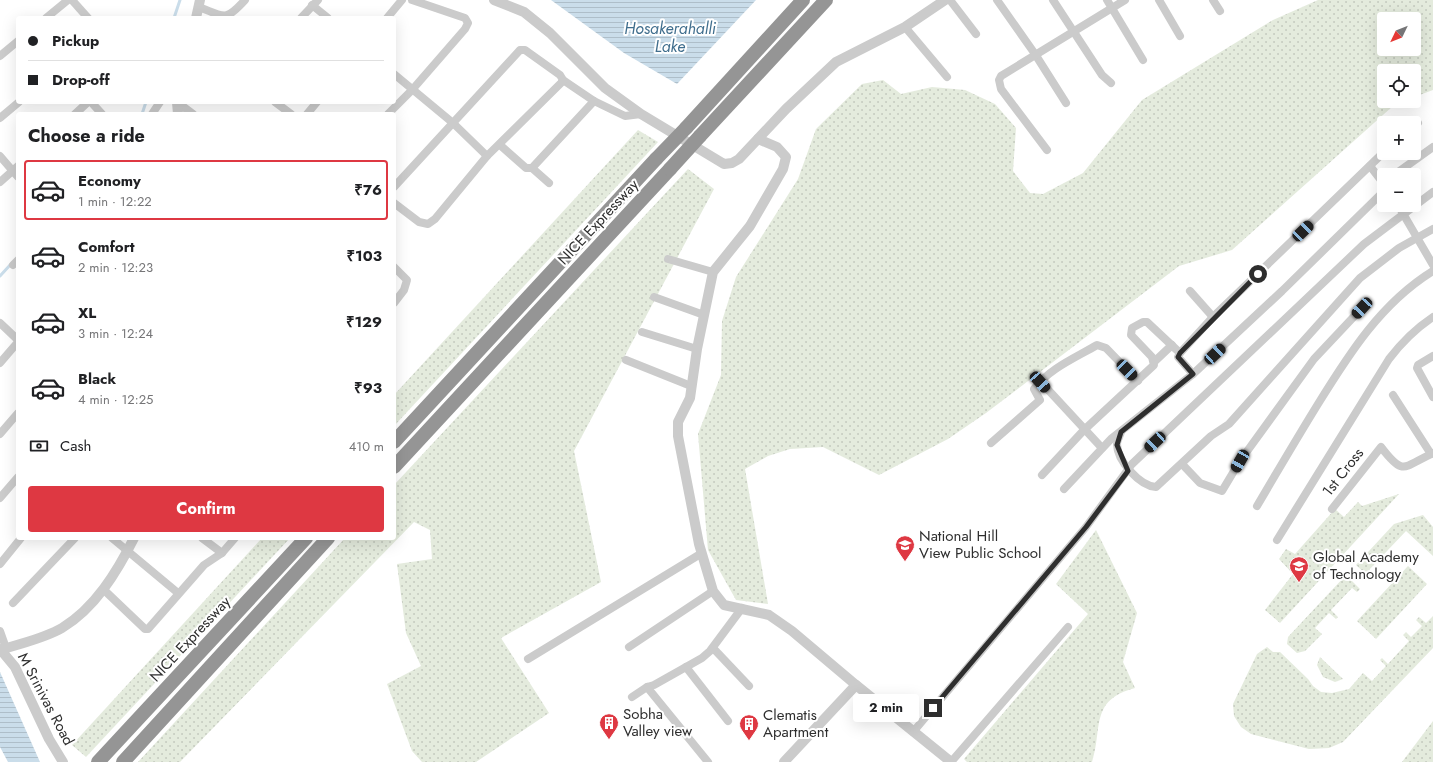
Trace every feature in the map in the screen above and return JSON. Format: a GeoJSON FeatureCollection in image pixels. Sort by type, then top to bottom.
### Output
{"type":"FeatureCollection","features":[{"type":"Feature","properties":{"kind":"highway","name":"NICE Expressway"},"geometry":{"type":"LineString","coordinates":[[396,440],[803,0]]}},
{"type":"Feature","properties":{"kind":"highway","name":"NICE Expressway"},"geometry":{"type":"LineString","coordinates":[[396,465],[826,0]]}},
{"type":"Feature","properties":{"kind":"highway","name":"NICE Expressway"},"geometry":{"type":"LineString","coordinates":[[98,762],[304,540]]}},
{"type":"Feature","properties":{"kind":"highway"},"geometry":{"type":"LineString","coordinates":[[123,762],[326,540]]}},
{"type":"Feature","properties":{"kind":"street"},"geometry":{"type":"LineString","coordinates":[[48,16],[68,0]]}},
{"type":"Feature","properties":{"kind":"street"},"geometry":{"type":"LineString","coordinates":[[72,0],[86,16]]}},
{"type":"Feature","properties":{"kind":"street"},"geometry":{"type":"LineString","coordinates":[[228,16],[231,15],[245,0]]}},
{"type":"Feature","properties":{"kind":"street"},"geometry":{"type":"LineString","coordinates":[[389,16],[402,0]]}},
{"type":"Feature","properties":{"kind":"street"},"geometry":{"type":"LineString","coordinates":[[390,112],[412,90],[465,29],[468,23],[465,18],[412,0]]}},
{"type":"Feature","properties":{"kind":"street"},"geometry":{"type":"LineString","coordinates":[[494,0],[524,12],[550,33],[605,88],[641,114],[724,164],[732,163],[739,158],[786,109],[836,62],[904,27],[945,0]]}},
{"type":"Feature","properties":{"kind":"street"},"geometry":{"type":"LineString","coordinates":[[950,0],[976,34]]}},
{"type":"Feature","properties":{"kind":"street"},"geometry":{"type":"LineString","coordinates":[[997,0],[1035,54],[1066,104]]}},
{"type":"Feature","properties":{"kind":"street"},"geometry":{"type":"LineString","coordinates":[[1053,0],[1102,75],[1111,83]]}},
{"type":"Feature","properties":{"kind":"street"},"geometry":{"type":"LineString","coordinates":[[1107,0],[1143,60]]}},
{"type":"Feature","properties":{"kind":"street"},"geometry":{"type":"LineString","coordinates":[[1047,150],[1000,85],[1001,76],[1124,0]]}},
{"type":"Feature","properties":{"kind":"street"},"geometry":{"type":"LineString","coordinates":[[1159,0],[1180,36]]}},
{"type":"Feature","properties":{"kind":"street"},"geometry":{"type":"LineString","coordinates":[[1213,0],[1220,11]]}},
{"type":"Feature","properties":{"kind":"street"},"geometry":{"type":"LineString","coordinates":[[303,16],[315,2],[326,16]]}},
{"type":"Feature","properties":{"kind":"street"},"geometry":{"type":"LineString","coordinates":[[197,16],[200,3],[222,16]]}},
{"type":"Feature","properties":{"kind":"street"},"geometry":{"type":"LineString","coordinates":[[904,27],[947,77]]}},
{"type":"Feature","properties":{"kind":"street"},"geometry":{"type":"LineString","coordinates":[[0,56],[16,43]]}},
{"type":"Feature","properties":{"kind":"street"},"geometry":{"type":"LineString","coordinates":[[396,185],[520,50],[525,50],[560,75],[563,80],[594,101],[625,116],[641,114]]}},
{"type":"Feature","properties":{"kind":"street"},"geometry":{"type":"LineString","coordinates":[[396,76],[453,124],[487,156]]}},
{"type":"Feature","properties":{"kind":"street"},"geometry":{"type":"LineString","coordinates":[[396,205],[419,222],[428,224],[435,219],[487,156],[500,145],[563,80]]}},
{"type":"Feature","properties":{"kind":"street"},"geometry":{"type":"LineString","coordinates":[[532,168],[594,101]]}},
{"type":"Feature","properties":{"kind":"street"},"geometry":{"type":"LineString","coordinates":[[0,118],[17,104]]}},
{"type":"Feature","properties":{"kind":"street"},"geometry":{"type":"LineString","coordinates":[[77,112],[87,104]]}},
{"type":"Feature","properties":{"kind":"street"},"geometry":{"type":"LineString","coordinates":[[91,104],[100,112]]}},
{"type":"Feature","properties":{"kind":"street"},"geometry":{"type":"LineString","coordinates":[[180,104],[190,112]]}},
{"type":"Feature","properties":{"kind":"street"},"geometry":{"type":"LineString","coordinates":[[278,104],[288,112]]}},
{"type":"Feature","properties":{"kind":"street"},"geometry":{"type":"LineString","coordinates":[[309,112],[315,104]]}},
{"type":"Feature","properties":{"kind":"street"},"geometry":{"type":"LineString","coordinates":[[758,139],[777,147],[786,157],[783,169],[750,226],[713,272],[697,349],[690,398],[678,422],[678,436],[702,552],[712,591],[724,605],[769,614],[792,631],[951,762],[1068,627]]}},
{"type":"Feature","properties":{"kind":"street"},"geometry":{"type":"LineString","coordinates":[[500,145],[526,168],[532,168],[549,183]]}},
{"type":"Feature","properties":{"kind":"street"},"geometry":{"type":"LineString","coordinates":[[1404,168],[1433,147]]}},
{"type":"Feature","properties":{"kind":"street"},"geometry":{"type":"LineString","coordinates":[[0,156],[16,171],[0,182]]}},
{"type":"Feature","properties":{"kind":"street"},"geometry":{"type":"LineString","coordinates":[[1193,374],[1179,360],[1178,357],[1180,353],[1213,317],[1377,159]]}},
{"type":"Feature","properties":{"kind":"street"},"geometry":{"type":"LineString","coordinates":[[1370,166],[1377,176]]}},
{"type":"Feature","properties":{"kind":"street"},"geometry":{"type":"LineString","coordinates":[[1064,489],[1102,448],[1193,374],[1282,291],[1377,192]]}},
{"type":"Feature","properties":{"kind":"street"},"geometry":{"type":"LineString","coordinates":[[913,732],[1086,527],[1132,464],[1364,244],[1403,213],[1433,192]]}},
{"type":"Feature","properties":{"kind":"street"},"geometry":{"type":"LineString","coordinates":[[1403,213],[1433,265]]}},
{"type":"Feature","properties":{"kind":"street"},"geometry":{"type":"LineString","coordinates":[[1121,432],[1117,445],[1128,471],[1150,486],[1156,487],[1211,436],[1229,424],[1360,278],[1388,256],[1433,229]]}},
{"type":"Feature","properties":{"kind":"street"},"geometry":{"type":"LineString","coordinates":[[668,259],[713,272]]}},
{"type":"Feature","properties":{"kind":"street"},"geometry":{"type":"LineString","coordinates":[[396,269],[407,280],[404,290],[396,300]]}},
{"type":"Feature","properties":{"kind":"street"},"geometry":{"type":"LineString","coordinates":[[1257,506],[1330,385],[1364,334],[1387,308],[1413,284],[1433,271]]}},
{"type":"Feature","properties":{"kind":"street"},"geometry":{"type":"LineString","coordinates":[[1190,291],[1213,317]]}},
{"type":"Feature","properties":{"kind":"street"},"geometry":{"type":"LineString","coordinates":[[654,297],[704,315]]}},
{"type":"Feature","properties":{"kind":"street"},"geometry":{"type":"LineString","coordinates":[[1182,464],[1204,485],[1222,491],[1240,461],[1314,359],[1362,308]]}},
{"type":"Feature","properties":{"kind":"street"},"geometry":{"type":"LineString","coordinates":[[1277,540],[1389,359],[1419,326],[1433,317]]}},
{"type":"Feature","properties":{"kind":"street"},"geometry":{"type":"LineString","coordinates":[[1154,362],[1130,335],[1132,328],[1143,322],[1147,322],[1180,353]]}},
{"type":"Feature","properties":{"kind":"street"},"geometry":{"type":"LineString","coordinates":[[0,323],[16,339]]}},
{"type":"Feature","properties":{"kind":"street"},"geometry":{"type":"LineString","coordinates":[[642,332],[697,349]]}},
{"type":"Feature","properties":{"kind":"street"},"geometry":{"type":"LineString","coordinates":[[0,363],[16,343]]}},
{"type":"Feature","properties":{"kind":"street"},"geometry":{"type":"LineString","coordinates":[[991,443],[1040,400],[1034,390],[1050,372],[1097,345],[1106,348],[1138,381]]}},
{"type":"Feature","properties":{"kind":"street"},"geometry":{"type":"LineString","coordinates":[[1042,475],[1084,430],[1138,381],[1154,365],[1154,362],[1172,345]]}},
{"type":"Feature","properties":{"kind":"street"},"geometry":{"type":"LineString","coordinates":[[1433,356],[1418,365],[1417,368],[1433,396]]}},
{"type":"Feature","properties":{"kind":"street"},"geometry":{"type":"LineString","coordinates":[[626,360],[691,386]]}},
{"type":"Feature","properties":{"kind":"street"},"geometry":{"type":"LineString","coordinates":[[1040,382],[1102,448]]}},
{"type":"Feature","properties":{"kind":"street"},"geometry":{"type":"LineString","coordinates":[[1393,395],[1432,454]]}},
{"type":"Feature","properties":{"kind":"street"},"geometry":{"type":"LineString","coordinates":[[0,434],[16,415]]}},
{"type":"Feature","properties":{"kind":"street","name":"1st Cross"},"geometry":{"type":"LineString","coordinates":[[1332,509],[1381,447],[1393,463],[1399,467],[1406,468],[1432,454]]}},
{"type":"Feature","properties":{"kind":"street"},"geometry":{"type":"LineString","coordinates":[[0,498],[16,479]]}},
{"type":"Feature","properties":{"kind":"street"},"geometry":{"type":"LineString","coordinates":[[0,564],[20,540]]}},
{"type":"Feature","properties":{"kind":"street"},"geometry":{"type":"LineString","coordinates":[[14,603],[73,540]]}},
{"type":"Feature","properties":{"kind":"street"},"geometry":{"type":"LineString","coordinates":[[114,540],[178,592]]}},
{"type":"Feature","properties":{"kind":"street","name":"M Srinivas Road"},"geometry":{"type":"LineString","coordinates":[[63,762],[49,739],[16,667],[2,649],[49,634],[61,628],[84,611],[103,589],[133,540]]}},
{"type":"Feature","properties":{"kind":"street"},"geometry":{"type":"LineString","coordinates":[[205,540],[222,553]]}},
{"type":"Feature","properties":{"kind":"street"},"geometry":{"type":"LineString","coordinates":[[103,589],[145,629],[152,626],[178,592],[204,564],[222,553],[233,540]]}},
{"type":"Feature","properties":{"kind":"street"},"geometry":{"type":"LineString","coordinates":[[528,659],[702,552]]}},
{"type":"Feature","properties":{"kind":"street"},"geometry":{"type":"LineString","coordinates":[[629,647],[712,591]]}},
{"type":"Feature","properties":{"kind":"street"},"geometry":{"type":"LineString","coordinates":[[632,697],[647,687],[702,658],[713,648],[742,608]]}},
{"type":"Feature","properties":{"kind":"street"},"geometry":{"type":"LineString","coordinates":[[0,631],[2,649]]}},
{"type":"Feature","properties":{"kind":"street"},"geometry":{"type":"LineString","coordinates":[[713,648],[749,686]]}},
{"type":"Feature","properties":{"kind":"street"},"geometry":{"type":"LineString","coordinates":[[686,667],[728,721]]}},
{"type":"Feature","properties":{"kind":"street"},"geometry":{"type":"LineString","coordinates":[[784,762],[856,685]]}},
{"type":"Feature","properties":{"kind":"street"},"geometry":{"type":"LineString","coordinates":[[647,687],[708,762]]}},
{"type":"Feature","properties":{"kind":"shaded area"},"geometry":{"type":"Polygon","coordinates":[[[1318,0],[1433,0],[1433,90],[1421,94],[1421,64],[1377,64],[1377,108],[1391,108],[1382,116],[1377,116],[1377,120],[1232,250],[1179,266],[986,413],[948,439],[879,475],[823,447],[790,449],[768,456],[745,469],[768,604],[736,600],[708,550],[698,434],[721,375],[722,321],[736,277],[798,179],[816,129],[862,84],[883,80],[901,94],[932,87],[965,90],[995,104],[1016,128],[1013,171],[1030,193],[1043,194],[1083,173],[1142,100],[1273,20],[1318,0]]]}},
{"type":"Feature","properties":{"kind":"shaded area"},"geometry":{"type":"Polygon","coordinates":[[[638,130],[658,142],[396,424],[396,393],[638,130]]]}},
{"type":"Feature","properties":{"kind":"shaded area"},"geometry":{"type":"Polygon","coordinates":[[[688,169],[714,189],[574,451],[601,582],[501,638],[549,713],[476,762],[422,762],[412,751],[387,684],[421,666],[406,633],[397,564],[432,559],[430,530],[414,522],[180,762],[138,762],[343,540],[396,540],[396,483],[688,169]]]}},
{"type":"Feature","properties":{"kind":"shaded area"},"geometry":{"type":"Polygon","coordinates":[[[1399,494],[1280,623],[1265,610],[1293,574],[1279,559],[1286,549],[1295,554],[1335,509],[1344,517],[1358,502],[1362,506],[1399,494]]]}},
{"type":"Feature","properties":{"kind":"shaded area"},"geometry":{"type":"Polygon","coordinates":[[[1423,515],[1433,527],[1433,556],[1406,531],[1369,570],[1373,575],[1370,578],[1356,565],[1394,524],[1423,515]]]}},
{"type":"Feature","properties":{"kind":"shaded area"},"geometry":{"type":"Polygon","coordinates":[[[1096,530],[1137,613],[1123,662],[1135,688],[1120,693],[1110,700],[1104,708],[1100,717],[1092,762],[967,762],[964,759],[1088,614],[1056,584],[1096,530]]]}},
{"type":"Feature","properties":{"kind":"shaded area"},"geometry":{"type":"Polygon","coordinates":[[[260,540],[288,540],[86,757],[72,745],[260,540]]]}},
{"type":"Feature","properties":{"kind":"shaded area"},"geometry":{"type":"Polygon","coordinates":[[[1408,566],[1427,584],[1376,639],[1357,621],[1408,566]]]}},
{"type":"Feature","properties":{"kind":"shaded area"},"geometry":{"type":"Polygon","coordinates":[[[1346,575],[1360,589],[1357,592],[1352,588],[1331,610],[1338,617],[1336,619],[1329,613],[1315,628],[1322,634],[1305,651],[1297,653],[1287,644],[1288,637],[1346,575]]]}},
{"type":"Feature","properties":{"kind":"shaded area"},"geometry":{"type":"Polygon","coordinates":[[[1433,616],[1433,648],[1343,742],[1329,748],[1309,749],[1251,734],[1241,727],[1234,716],[1233,704],[1257,654],[1267,647],[1273,652],[1280,652],[1308,679],[1313,686],[1321,692],[1332,693],[1349,689],[1363,673],[1372,681],[1386,666],[1380,660],[1382,658],[1388,664],[1409,641],[1403,635],[1406,632],[1411,637],[1422,626],[1416,620],[1419,617],[1426,623],[1433,616]]]}},
{"type":"Feature","properties":{"kind":"shaded area"},"geometry":{"type":"Polygon","coordinates":[[[1320,657],[1343,679],[1335,682],[1323,677],[1317,665],[1320,657]]]}},
{"type":"Feature","properties":{"kind":"shaded area"},"geometry":{"type":"Polygon","coordinates":[[[1433,721],[1433,762],[1402,762],[1433,721]]]}},
{"type":"Feature","properties":{"kind":"water","name":"Hosakerahalli Lake"},"geometry":{"type":"Polygon","coordinates":[[[551,0],[756,0],[677,84],[624,53],[551,0]]]}},
{"type":"Feature","properties":{"kind":"water"},"geometry":{"type":"Polygon","coordinates":[[[0,672],[40,762],[8,762],[0,747],[0,672]]]}},
{"type":"Feature","properties":{"kind":"waterway"},"geometry":{"type":"LineString","coordinates":[[175,16],[180,0]]}},
{"type":"Feature","properties":{"kind":"waterway"},"geometry":{"type":"LineString","coordinates":[[143,112],[145,104]]}},
{"type":"Feature","properties":{"kind":"waterway"},"geometry":{"type":"LineString","coordinates":[[0,276],[11,264]]}},
{"type":"Feature","properties":{"kind":"place","name":"National Hill View Public School"},"geometry":{"type":"Point","coordinates":[905,562]}},
{"type":"Feature","properties":{"kind":"place","name":"Global Academy of Technology"},"geometry":{"type":"Point","coordinates":[1299,583]}},
{"type":"Feature","properties":{"kind":"place","name":"Sobha Valley view"},"geometry":{"type":"Point","coordinates":[609,740]}},
{"type":"Feature","properties":{"kind":"place","name":"Clematis Apartment"},"geometry":{"type":"Point","coordinates":[749,741]}},
{"type":"Feature","properties":{"kind":"route"},"geometry":{"type":"LineString","coordinates":[[933,708],[1086,527],[1128,471],[1117,445],[1121,432],[1159,403],[1193,374],[1179,360],[1178,357],[1180,353],[1213,317],[1258,274]]}}]}
